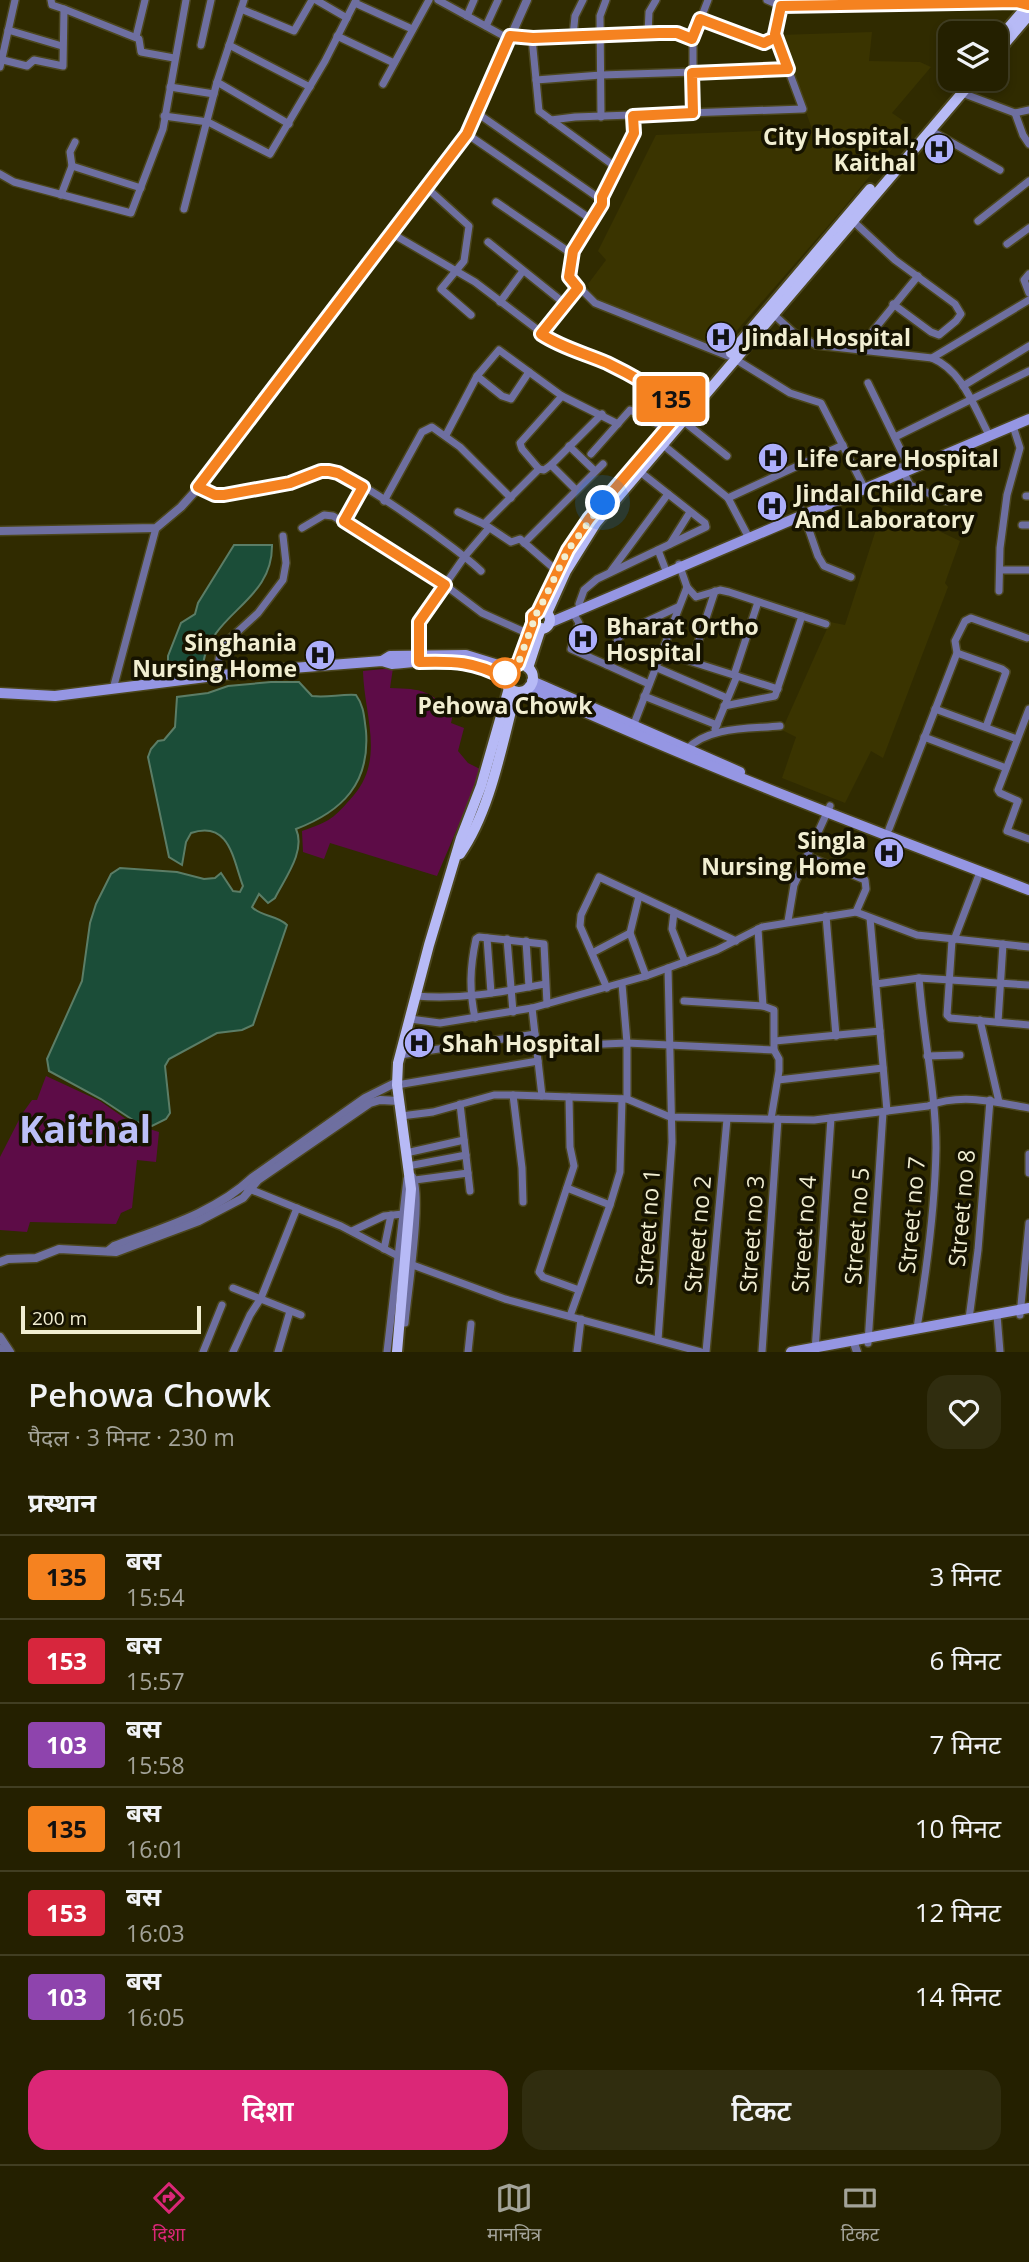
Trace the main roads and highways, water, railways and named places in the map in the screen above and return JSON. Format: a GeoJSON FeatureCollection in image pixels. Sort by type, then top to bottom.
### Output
{"type":"FeatureCollection","features":[{"type":"Feature","properties":{"kind":"main road"},"geometry":{"type":"LineString","coordinates":[[1008,36],[1029,5]]}},
{"type":"Feature","properties":{"kind":"main road"},"geometry":{"type":"LineString","coordinates":[[1008,32],[1029,15]]}},
{"type":"Feature","properties":{"kind":"main road"},"geometry":{"type":"LineString","coordinates":[[771,312],[955,91]]}},
{"type":"Feature","properties":{"kind":"main road"},"geometry":{"type":"LineString","coordinates":[[399,1352],[410,1177],[397,1084],[400,1055],[457,859],[469,841],[514,676],[577,551],[596,523],[732,357],[964,91]]}},
{"type":"Feature","properties":{"kind":"main road"},"geometry":{"type":"LineString","coordinates":[[541,621],[803,513],[988,433],[1029,412]]}},
{"type":"Feature","properties":{"kind":"main road"},"geometry":{"type":"LineString","coordinates":[[541,621],[557,572],[589,519],[667,429],[685,414]]}},
{"type":"Feature","properties":{"kind":"main road"},"geometry":{"type":"LineString","coordinates":[[988,433],[1029,419]]}},
{"type":"Feature","properties":{"kind":"main road"},"geometry":{"type":"LineString","coordinates":[[576,608],[665,568],[679,565]]}},
{"type":"Feature","properties":{"kind":"main road"},"geometry":{"type":"LineString","coordinates":[[0,693],[55,696],[216,676],[382,661],[390,656],[465,662],[514,676],[632,729],[1029,888]]}},
{"type":"Feature","properties":{"kind":"main road"},"geometry":{"type":"LineString","coordinates":[[514,676],[532,675],[531,684]]}},
{"type":"Feature","properties":{"kind":"main road"},"geometry":{"type":"LineString","coordinates":[[632,729],[687,749],[828,809],[889,829],[980,872],[1029,888]]}},
{"type":"Feature","properties":{"kind":"main road"},"geometry":{"type":"LineString","coordinates":[[868,1341],[1025,1311]]}},
{"type":"Feature","properties":{"kind":"main road"},"geometry":{"type":"LineString","coordinates":[[791,1352],[855,1346],[917,1328],[997,1317]]}},
{"type":"Feature","properties":{"kind":"place","name":"City Hospital, Kaithal"},"geometry":{"type":"Point","coordinates":[939,149]}},
{"type":"Feature","properties":{"kind":"place","name":"Jindal Hospital"},"geometry":{"type":"Point","coordinates":[721,337]}},
{"type":"Feature","properties":{"kind":"place","name":"Life Care Hospital"},"geometry":{"type":"Point","coordinates":[773,458]}},
{"type":"Feature","properties":{"kind":"place","name":"Jindal Child Care And Laboratory"},"geometry":{"type":"Point","coordinates":[772,506]}},
{"type":"Feature","properties":{"kind":"place","name":"Bharat Ortho Hospital"},"geometry":{"type":"Point","coordinates":[583,639]}},
{"type":"Feature","properties":{"kind":"place","name":"Singhania Nursing Home"},"geometry":{"type":"Point","coordinates":[320,655]}},
{"type":"Feature","properties":{"kind":"place","name":"Pehowa Chowk"},"geometry":{"type":"Point","coordinates":[505,673]}},
{"type":"Feature","properties":{"kind":"place","name":"Singla Nursing Home"},"geometry":{"type":"Point","coordinates":[889,853]}},
{"type":"Feature","properties":{"kind":"place","name":"Shah Hospital"},"geometry":{"type":"Point","coordinates":[419,1043]}},
{"type":"Feature","properties":{"kind":"district","name":"Kaithal"},"geometry":{"type":"Point","coordinates":[85,1128]}}]}
